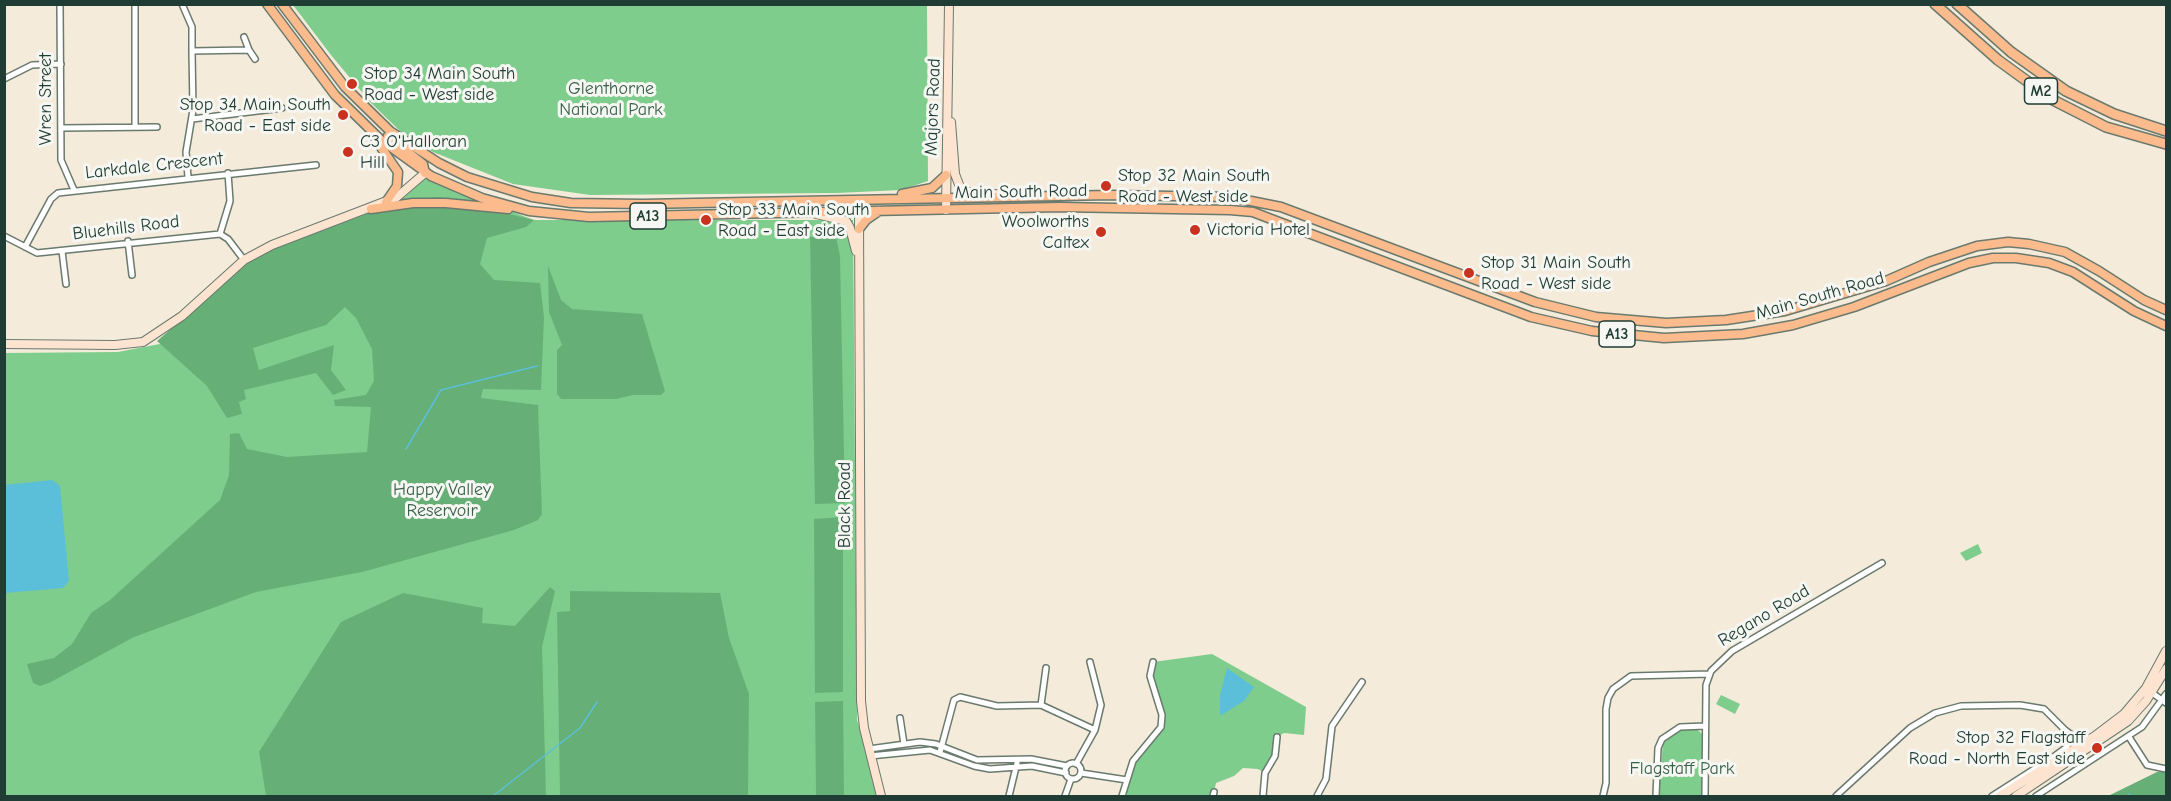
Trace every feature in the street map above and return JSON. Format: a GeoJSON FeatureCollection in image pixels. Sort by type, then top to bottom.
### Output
{"type":"FeatureCollection","features":[{"type":"Feature","properties":{"kind":"highway","name":"Main South Road"},"geometry":{"type":"LineString","coordinates":[[267,4],[335,95],[370,132],[425,173],[482,198],[529,211],[589,217],[1060,207],[1253,212],[1531,317],[1592,331],[1646,337],[1743,334],[1815,319],[1863,304],[1969,263],[2003,257],[2026,259],[2059,267],[2087,280],[2146,318],[2166,326]]}},
{"type":"Feature","properties":{"kind":"highway","name":"Main South Road"},"geometry":{"type":"LineString","coordinates":[[282,4],[345,87],[390,132],[439,163],[467,177],[511,193],[571,202],[643,204],[1015,197],[1231,196],[1281,207],[1535,303],[1596,317],[1648,322],[1742,318],[1822,302],[1886,281],[1929,262],[1977,246],[2008,242],[2065,252],[2144,300],[2166,310]]}},
{"type":"Feature","properties":{"kind":"highway","name":"M2"},"geometry":{"type":"LineString","coordinates":[[1935,4],[1998,60],[2053,100],[2106,127],[2166,144]]}},
{"type":"Feature","properties":{"kind":"highway","name":"M2"},"geometry":{"type":"LineString","coordinates":[[1957,4],[2011,52],[2066,91],[2114,114],[2166,131]]}},
{"type":"Feature","properties":{"kind":"highway"},"geometry":{"type":"LineString","coordinates":[[366,110],[387,135],[423,164],[425,173],[439,163]]}},
{"type":"Feature","properties":{"kind":"highway"},"geometry":{"type":"LineString","coordinates":[[370,132],[398,172],[397,186],[386,202]]}},
{"type":"Feature","properties":{"kind":"highway","name":"A13"},"geometry":{"type":"LineString","coordinates":[[875,200],[932,188],[946,176]]}},
{"type":"Feature","properties":{"kind":"highway"},"geometry":{"type":"LineString","coordinates":[[1173,195],[1182,199],[1228,202],[1230,210]]}},
{"type":"Feature","properties":{"kind":"highway"},"geometry":{"type":"LineString","coordinates":[[858,200],[859,212]]}},
{"type":"Feature","properties":{"kind":"highway"},"geometry":{"type":"LineString","coordinates":[[371,209],[413,203],[446,203],[529,211]]}},
{"type":"Feature","properties":{"kind":"highway"},"geometry":{"type":"LineString","coordinates":[[859,230],[866,220],[879,211]]}},
{"type":"Feature","properties":{"kind":"highway"},"geometry":{"type":"LineString","coordinates":[[1531,317],[1535,303]]}},
{"type":"Feature","properties":{"kind":"main road","name":"Majors Road"},"geometry":{"type":"LineString","coordinates":[[946,210],[949,4]]}},
{"type":"Feature","properties":{"kind":"main road","name":"A13"},"geometry":{"type":"LineString","coordinates":[[948,106],[955,146],[955,174],[960,187],[969,192],[993,192],[1015,197]]}},
{"type":"Feature","properties":{"kind":"main road"},"geometry":{"type":"LineString","coordinates":[[4,344],[115,345],[143,342],[154,337],[190,310],[244,260],[272,245],[386,202],[405,192],[425,173]]}},
{"type":"Feature","properties":{"kind":"main road","name":"Black Road"},"geometry":{"type":"LineString","coordinates":[[859,212],[861,701],[869,753],[881,796]]}},
{"type":"Feature","properties":{"kind":"main road","name":"A13"},"geometry":{"type":"LineString","coordinates":[[810,213],[840,218],[847,223],[858,261]]}},
{"type":"Feature","properties":{"kind":"main road"},"geometry":{"type":"LineString","coordinates":[[2149,690],[2166,651]]}},
{"type":"Feature","properties":{"kind":"main road"},"geometry":{"type":"LineString","coordinates":[[2016,796],[2087,746],[2149,690],[2166,669]]}},
{"type":"Feature","properties":{"kind":"main road"},"geometry":{"type":"LineString","coordinates":[[2001,796],[2087,746]]}},
{"type":"Feature","properties":{"kind":"street","name":"Wren Street"},"geometry":{"type":"LineString","coordinates":[[60,4],[63,166],[74,190]]}},
{"type":"Feature","properties":{"kind":"street"},"geometry":{"type":"LineString","coordinates":[[135,4],[135,127]]}},
{"type":"Feature","properties":{"kind":"street"},"geometry":{"type":"LineString","coordinates":[[182,4],[192,27],[192,119],[186,152],[188,177]]}},
{"type":"Feature","properties":{"kind":"street"},"geometry":{"type":"LineString","coordinates":[[244,37],[255,59]]}},
{"type":"Feature","properties":{"kind":"street"},"geometry":{"type":"LineString","coordinates":[[192,51],[249,50]]}},
{"type":"Feature","properties":{"kind":"street"},"geometry":{"type":"LineString","coordinates":[[4,79],[32,65],[61,64]]}},
{"type":"Feature","properties":{"kind":"street"},"geometry":{"type":"LineString","coordinates":[[192,119],[282,108]]}},
{"type":"Feature","properties":{"kind":"street"},"geometry":{"type":"LineString","coordinates":[[61,128],[157,128]]}},
{"type":"Feature","properties":{"kind":"street","name":"Larkdale Crescent"},"geometry":{"type":"LineString","coordinates":[[25,247],[51,199],[58,193],[188,177],[316,165]]}},
{"type":"Feature","properties":{"kind":"street"},"geometry":{"type":"LineString","coordinates":[[228,173],[230,201],[220,234],[244,260]]}},
{"type":"Feature","properties":{"kind":"street","name":"Bluehills Road"},"geometry":{"type":"LineString","coordinates":[[4,236],[37,253],[220,234]]}},
{"type":"Feature","properties":{"kind":"street"},"geometry":{"type":"LineString","coordinates":[[128,242],[132,275]]}},
{"type":"Feature","properties":{"kind":"street"},"geometry":{"type":"LineString","coordinates":[[62,251],[66,284]]}},
{"type":"Feature","properties":{"kind":"street","name":"Regano Road"},"geometry":{"type":"LineString","coordinates":[[1709,674],[1719,660],[1732,651],[1882,563]]}},
{"type":"Feature","properties":{"kind":"street"},"geometry":{"type":"LineString","coordinates":[[869,753],[941,749],[974,766],[990,769],[1016,766],[1067,770],[1076,764],[1095,730],[1101,705],[1090,662]]}},
{"type":"Feature","properties":{"kind":"street"},"geometry":{"type":"LineString","coordinates":[[1122,796],[1133,761],[1161,728],[1162,715],[1150,676],[1153,662]]}},
{"type":"Feature","properties":{"kind":"street"},"geometry":{"type":"LineString","coordinates":[[1041,705],[1046,668]]}},
{"type":"Feature","properties":{"kind":"street"},"geometry":{"type":"LineString","coordinates":[[1603,796],[1606,783],[1606,709],[1613,689],[1631,676],[1709,674],[1706,685],[1705,796]]}},
{"type":"Feature","properties":{"kind":"street"},"geometry":{"type":"LineString","coordinates":[[1317,796],[1326,780],[1332,726],[1362,682]]}},
{"type":"Feature","properties":{"kind":"street"},"geometry":{"type":"LineString","coordinates":[[2149,690],[2164,701]]}},
{"type":"Feature","properties":{"kind":"street"},"geometry":{"type":"LineString","coordinates":[[2036,796],[2142,727],[2164,701],[2166,694]]}},
{"type":"Feature","properties":{"kind":"street"},"geometry":{"type":"LineString","coordinates":[[941,749],[956,698],[965,697],[997,706],[1041,705],[1095,730]]}},
{"type":"Feature","properties":{"kind":"street"},"geometry":{"type":"LineString","coordinates":[[1836,796],[1910,728],[1947,710],[1961,706],[2033,706],[2050,714],[2071,735],[2087,746]]}},
{"type":"Feature","properties":{"kind":"street"},"geometry":{"type":"LineString","coordinates":[[900,718],[904,744]]}},
{"type":"Feature","properties":{"kind":"street"},"geometry":{"type":"LineString","coordinates":[[1656,796],[1658,748],[1662,739],[1680,727],[1705,726]]}},
{"type":"Feature","properties":{"kind":"street"},"geometry":{"type":"LineString","coordinates":[[1992,796],[2067,747],[2071,735]]}},
{"type":"Feature","properties":{"kind":"street"},"geometry":{"type":"LineString","coordinates":[[1263,796],[1265,774],[1275,756],[1277,737]]}},
{"type":"Feature","properties":{"kind":"street"},"geometry":{"type":"LineString","coordinates":[[2129,737],[2147,765],[2166,769]]}},
{"type":"Feature","properties":{"kind":"street"},"geometry":{"type":"LineString","coordinates":[[869,753],[920,742],[978,760],[1017,759],[1067,770]]}},
{"type":"Feature","properties":{"kind":"street"},"geometry":{"type":"LineString","coordinates":[[1009,796],[1017,759]]}},
{"type":"Feature","properties":{"kind":"street"},"geometry":{"type":"LineString","coordinates":[[1071,779],[1077,778],[1081,773],[1080,767],[1076,764]]}},
{"type":"Feature","properties":{"kind":"street"},"geometry":{"type":"LineString","coordinates":[[1065,796],[1071,779],[1067,770]]}},
{"type":"Feature","properties":{"kind":"street"},"geometry":{"type":"LineString","coordinates":[[1081,773],[1127,780]]}},
{"type":"Feature","properties":{"kind":"green space","name":"Glenthorne National Park"},"geometry":{"type":"Polygon","coordinates":[[[293,5],[927,5],[928,181],[901,190],[837,193],[590,195],[513,184],[433,152],[401,132],[371,103],[293,5]]]}},
{"type":"Feature","properties":{"kind":"green space","name":"Happy Valley Reservoir"},"geometry":{"type":"Polygon","coordinates":[[[425,179],[534,220],[853,220],[857,720],[884,796],[5,796],[4,353],[118,352],[165,343],[258,254],[402,199],[425,179]]]}},
{"type":"Feature","properties":{"kind":"green space"},"geometry":{"type":"Polygon","coordinates":[[[439,197],[534,220],[526,227],[487,238],[480,264],[494,280],[540,283],[544,317],[541,390],[483,389],[481,398],[538,405],[542,514],[538,520],[514,530],[362,572],[256,592],[134,637],[49,683],[40,686],[33,683],[27,664],[54,658],[72,644],[91,613],[110,600],[220,500],[229,475],[230,434],[239,433],[247,449],[287,457],[367,452],[371,407],[335,406],[334,400],[366,395],[374,381],[372,349],[356,318],[345,307],[326,325],[253,348],[259,370],[334,345],[331,370],[346,390],[333,395],[316,373],[244,390],[246,399],[239,402],[242,414],[227,418],[207,386],[157,341],[258,254],[375,211],[415,199],[439,197]]]}},
{"type":"Feature","properties":{"kind":"green space"},"geometry":{"type":"Polygon","coordinates":[[[810,237],[836,237],[840,256],[845,503],[815,504],[810,237]]]}},
{"type":"Feature","properties":{"kind":"green space"},"geometry":{"type":"Polygon","coordinates":[[[548,266],[561,300],[572,309],[642,314],[665,391],[661,395],[633,395],[616,399],[561,399],[557,394],[557,350],[562,345],[549,312],[548,266]]]}},
{"type":"Feature","properties":{"kind":"green space"},"geometry":{"type":"Polygon","coordinates":[[[843,517],[843,692],[815,693],[814,519],[843,517]]]}},
{"type":"Feature","properties":{"kind":"green space"},"geometry":{"type":"Polygon","coordinates":[[[1978,544],[1982,553],[1966,561],[1960,553],[1978,544]]]}},
{"type":"Feature","properties":{"kind":"green space"},"geometry":{"type":"Polygon","coordinates":[[[550,587],[555,591],[542,647],[546,796],[266,796],[259,752],[341,622],[403,593],[483,608],[482,623],[515,626],[550,587]]]}},
{"type":"Feature","properties":{"kind":"green space"},"geometry":{"type":"Polygon","coordinates":[[[570,591],[720,593],[729,638],[749,694],[748,796],[560,796],[557,612],[570,611],[570,591]]]}},
{"type":"Feature","properties":{"kind":"green space"},"geometry":{"type":"Polygon","coordinates":[[[1212,654],[1306,707],[1304,735],[1284,733],[1277,737],[1277,750],[1265,773],[1258,769],[1243,768],[1234,776],[1216,783],[1213,796],[1122,796],[1133,761],[1161,727],[1162,715],[1150,676],[1153,662],[1212,654]]]}},
{"type":"Feature","properties":{"kind":"green space"},"geometry":{"type":"Polygon","coordinates":[[[1721,695],[1740,704],[1735,714],[1716,704],[1721,695]]]}},
{"type":"Feature","properties":{"kind":"green space"},"geometry":{"type":"Polygon","coordinates":[[[843,701],[844,796],[816,796],[815,702],[843,701]]]}},
{"type":"Feature","properties":{"kind":"green space","name":"Flagstaff Park"},"geometry":{"type":"Polygon","coordinates":[[[1697,729],[1703,735],[1703,796],[1659,796],[1663,741],[1680,730],[1697,729]]]}},
{"type":"Feature","properties":{"kind":"green space"},"geometry":{"type":"Polygon","coordinates":[[[2166,771],[2166,796],[2108,796],[2157,772],[2166,771]]]}},
{"type":"Feature","properties":{"kind":"water"},"geometry":{"type":"Polygon","coordinates":[[[52,480],[60,486],[69,581],[63,588],[5,593],[5,485],[52,480]]]}},
{"type":"Feature","properties":{"kind":"water"},"geometry":{"type":"Polygon","coordinates":[[[1227,668],[1254,687],[1244,701],[1220,716],[1220,695],[1227,668]]]}},
{"type":"Feature","properties":{"kind":"waterway"},"geometry":{"type":"LineString","coordinates":[[406,449],[441,390],[537,366]]}},
{"type":"Feature","properties":{"kind":"waterway"},"geometry":{"type":"LineString","coordinates":[[493,796],[580,728],[597,702]]}},
{"type":"Feature","properties":{"kind":"place","name":"Stop 34 Main South Road - West side"},"geometry":{"type":"Point","coordinates":[352,84]}},
{"type":"Feature","properties":{"kind":"place","name":"Stop 34 Main South Road - East side"},"geometry":{"type":"Point","coordinates":[343,115]}},
{"type":"Feature","properties":{"kind":"place","name":"C3 O'Halloran Hill"},"geometry":{"type":"Point","coordinates":[348,152]}},
{"type":"Feature","properties":{"kind":"place","name":"Stop 32 Main South Road - West side"},"geometry":{"type":"Point","coordinates":[1106,186]}},
{"type":"Feature","properties":{"kind":"place","name":"Stop 33 Main South Road - East side"},"geometry":{"type":"Point","coordinates":[706,220]}},
{"type":"Feature","properties":{"kind":"place","name":"Victoria Hotel"},"geometry":{"type":"Point","coordinates":[1195,230]}},
{"type":"Feature","properties":{"kind":"place","name":"Woolworths Caltex"},"geometry":{"type":"Point","coordinates":[1101,232]}},
{"type":"Feature","properties":{"kind":"place","name":"Stop 31 Main South Road - West side"},"geometry":{"type":"Point","coordinates":[1469,273]}},
{"type":"Feature","properties":{"kind":"place","name":"Stop 32 Flagstaff Road - North East side"},"geometry":{"type":"Point","coordinates":[2097,748]}}]}
